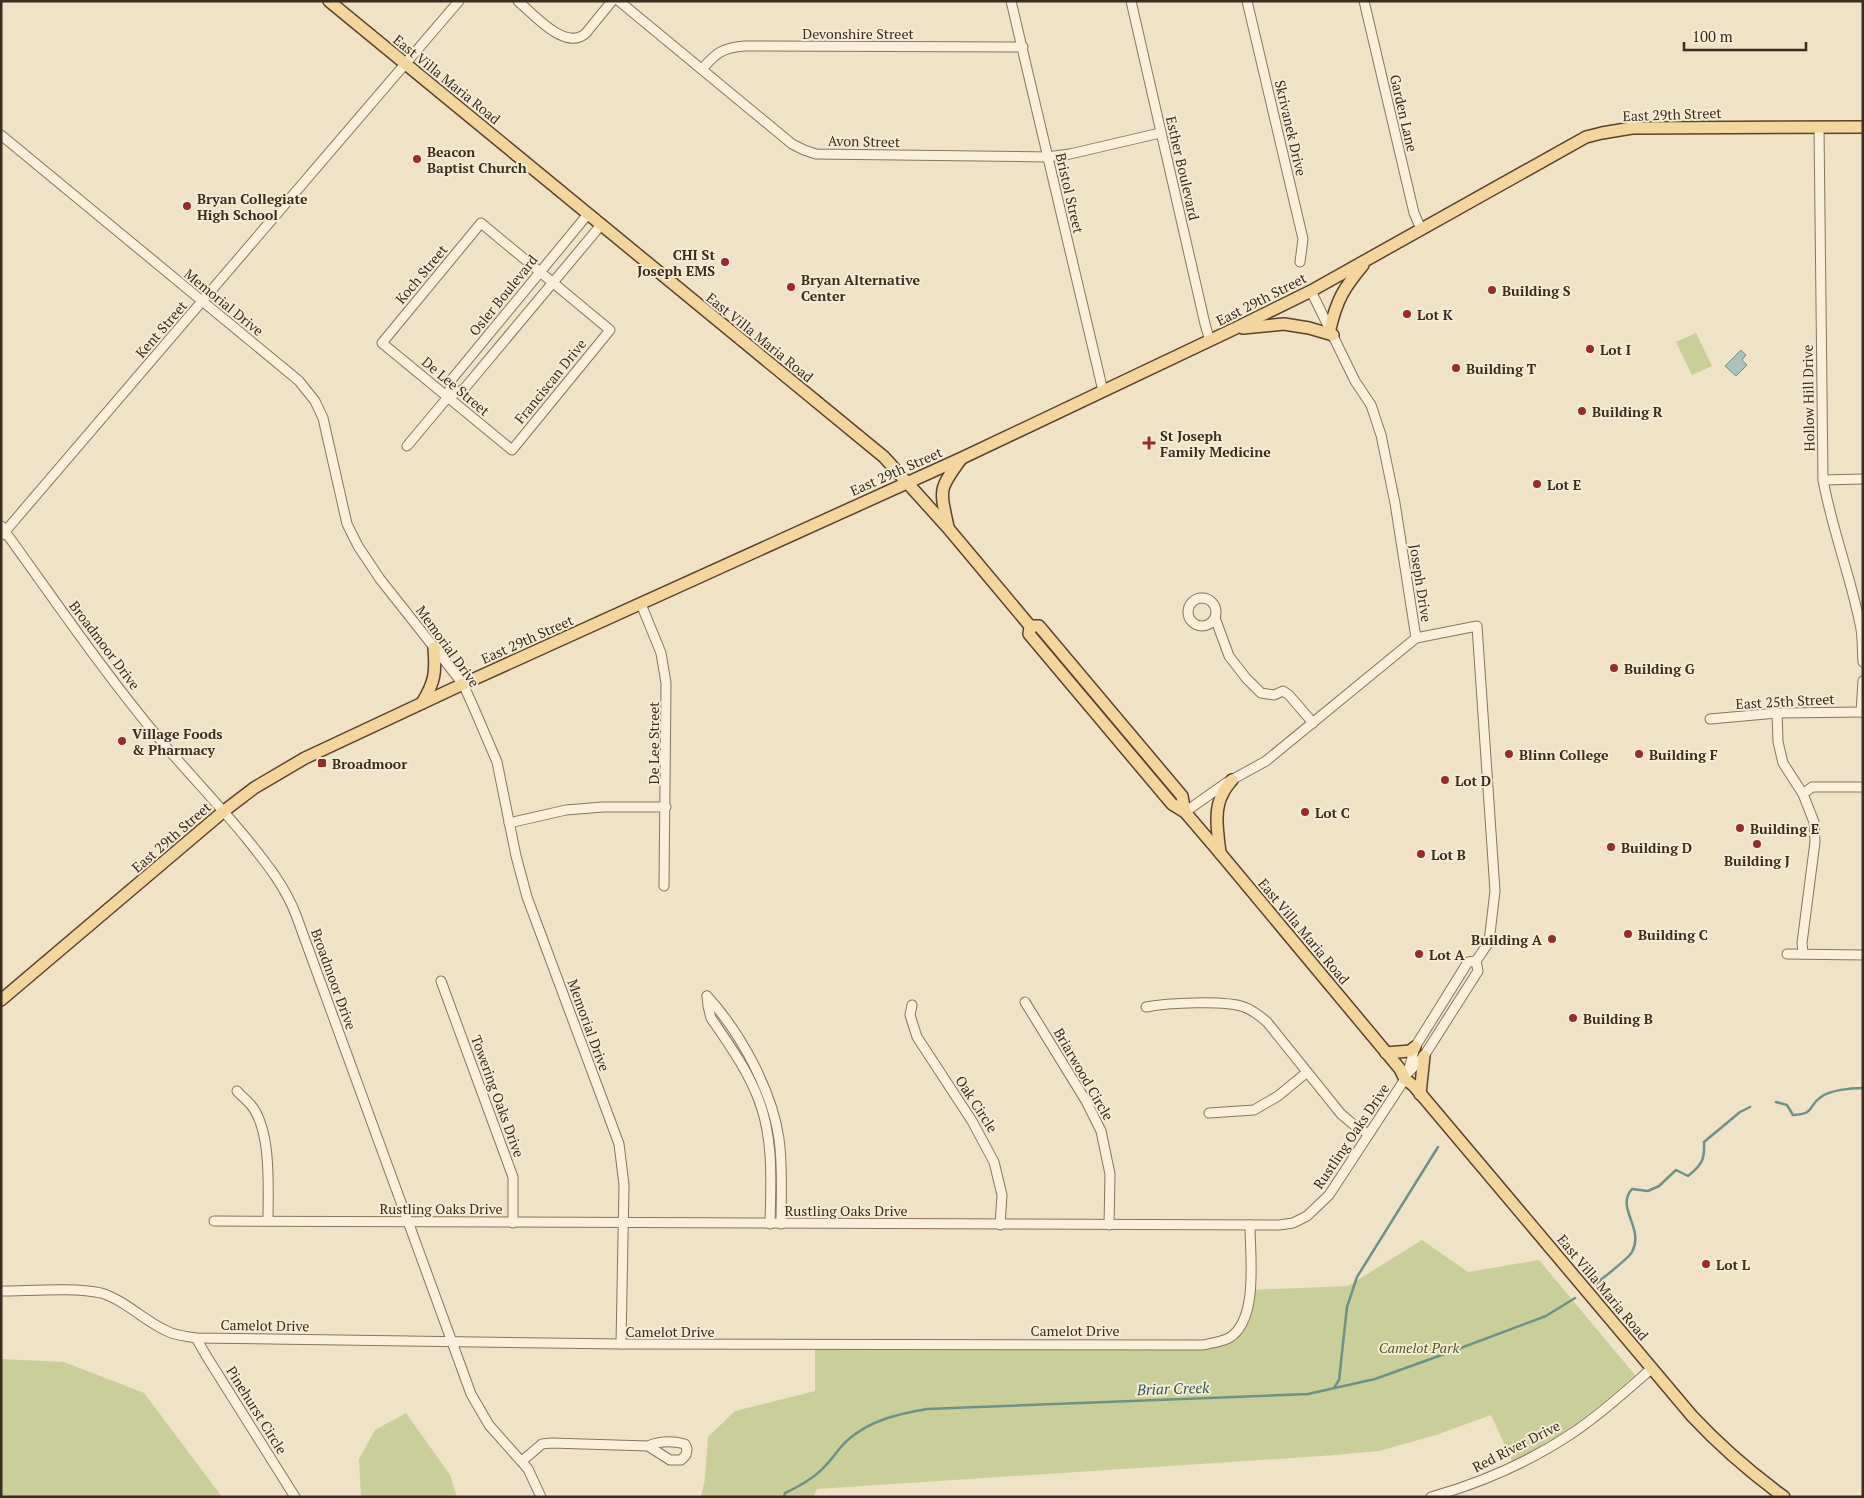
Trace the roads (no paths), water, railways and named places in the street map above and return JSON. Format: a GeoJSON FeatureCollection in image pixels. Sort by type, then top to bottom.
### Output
{"type":"FeatureCollection","features":[{"type":"Feature","properties":{"kind":"main road","name":"East Villa Maria Road"},"geometry":{"type":"LineString","coordinates":[[329,1],[884,457],[948,528],[1030,626],[1039,626],[1182,796],[1185,812],[1651,1369],[1712,1438],[1784,1497]]}},
{"type":"Feature","properties":{"kind":"main road","name":"East 29th Street"},"geometry":{"type":"LineString","coordinates":[[1,1000],[224,811],[254,788],[305,758],[463,684],[962,458],[1210,341],[1311,291],[1586,137],[1632,128],[1863,127]]}},
{"type":"Feature","properties":{"kind":"main road"},"geometry":{"type":"LineString","coordinates":[[1236,328],[1284,324],[1331,332],[1335,306],[1344,287],[1367,260]]}},
{"type":"Feature","properties":{"kind":"main road"},"geometry":{"type":"LineString","coordinates":[[948,528],[942,498],[942,487],[962,458]]}},
{"type":"Feature","properties":{"kind":"main road"},"geometry":{"type":"LineString","coordinates":[[421,704],[432,688],[436,668],[434,648]]}},
{"type":"Feature","properties":{"kind":"main road"},"geometry":{"type":"LineString","coordinates":[[1220,853],[1218,805],[1222,793],[1232,780]]}},
{"type":"Feature","properties":{"kind":"main road"},"geometry":{"type":"LineString","coordinates":[[1386,1052],[1410,1051],[1415,1047]]}},
{"type":"Feature","properties":{"kind":"main road"},"geometry":{"type":"LineString","coordinates":[[1420,1094],[1424,1056]]}},
{"type":"Feature","properties":{"kind":"street","name":"Kent Street"},"geometry":{"type":"LineString","coordinates":[[3,531],[406,65],[458,1]]}},
{"type":"Feature","properties":{"kind":"street"},"geometry":{"type":"LineString","coordinates":[[518,1],[555,32],[565,38],[573,39],[581,38],[612,1]]}},
{"type":"Feature","properties":{"kind":"street","name":"Avon Street"},"geometry":{"type":"LineString","coordinates":[[619,1],[792,144],[816,154],[1047,157],[1070,154],[1160,133]]}},
{"type":"Feature","properties":{"kind":"street","name":"Bristol Street"},"geometry":{"type":"LineString","coordinates":[[1012,1],[1103,390]]}},
{"type":"Feature","properties":{"kind":"street","name":"Esther Boulevard"},"geometry":{"type":"LineString","coordinates":[[1131,1],[1160,133],[1210,341]]}},
{"type":"Feature","properties":{"kind":"street","name":"Skrivanek Drive"},"geometry":{"type":"LineString","coordinates":[[1247,1],[1302,239],[1300,262]]}},
{"type":"Feature","properties":{"kind":"street","name":"Garden Lane"},"geometry":{"type":"LineString","coordinates":[[1364,1],[1414,213],[1421,229]]}},
{"type":"Feature","properties":{"kind":"street","name":"Devonshire Street"},"geometry":{"type":"LineString","coordinates":[[702,69],[721,50],[729,47],[1023,47]]}},
{"type":"Feature","properties":{"kind":"street","name":"Hollow Hill Drive"},"geometry":{"type":"LineString","coordinates":[[1819,127],[1823,480],[1827,502],[1848,572],[1861,625],[1863,662]]}},
{"type":"Feature","properties":{"kind":"street","name":"Memorial Drive"},"geometry":{"type":"LineString","coordinates":[[1,135],[287,371],[316,401],[324,418],[347,524],[358,546],[380,579],[463,684],[497,762],[527,897],[619,1144],[624,1185],[621,1344]]}},
{"type":"Feature","properties":{"kind":"street","name":"Osler Boulevard"},"geometry":{"type":"LineString","coordinates":[[448,398],[452,379],[588,214]]}},
{"type":"Feature","properties":{"kind":"street","name":"Koch Street"},"geometry":{"type":"LineString","coordinates":[[382,343],[481,223],[540,272]]}},
{"type":"Feature","properties":{"kind":"street","name":"Osler Boulevard"},"geometry":{"type":"LineString","coordinates":[[407,446],[448,398],[464,389],[601,225]]}},
{"type":"Feature","properties":{"kind":"street"},"geometry":{"type":"LineString","coordinates":[[540,272],[552,282]]}},
{"type":"Feature","properties":{"kind":"street","name":"Franciscan Drive"},"geometry":{"type":"LineString","coordinates":[[512,450],[610,330],[552,282]]}},
{"type":"Feature","properties":{"kind":"street","name":"Joseph Drive"},"geometry":{"type":"LineString","coordinates":[[1185,812],[1232,780],[1266,761],[1416,638],[1395,503],[1381,435],[1371,405],[1355,381],[1311,291]]}},
{"type":"Feature","properties":{"kind":"street","name":"De Lee Street"},"geometry":{"type":"LineString","coordinates":[[382,343],[512,450]]}},
{"type":"Feature","properties":{"kind":"street"},"geometry":{"type":"LineString","coordinates":[[1823,480],[1863,479]]}},
{"type":"Feature","properties":{"kind":"street","name":"Broadmoor Drive"},"geometry":{"type":"LineString","coordinates":[[3,531],[120,690],[224,811],[275,874],[292,906],[471,1394],[495,1432],[522,1461],[532,1476],[541,1497]]}},
{"type":"Feature","properties":{"kind":"street","name":"De Lee Street"},"geometry":{"type":"LineString","coordinates":[[641,604],[661,653],[666,683],[664,886]]}},
{"type":"Feature","properties":{"kind":"street"},"geometry":{"type":"LineString","coordinates":[[1215,618],[1229,656],[1246,678],[1261,693],[1274,695],[1283,691],[1289,695],[1313,723]]}},
{"type":"Feature","properties":{"kind":"street"},"geometry":{"type":"LineString","coordinates":[[1406,1076],[1424,1056],[1478,971],[1476,961],[1489,942],[1495,892],[1477,626],[1416,638]]}},
{"type":"Feature","properties":{"kind":"street"},"geometry":{"type":"LineString","coordinates":[[1862,712],[1863,681]]}},
{"type":"Feature","properties":{"kind":"street","name":"East 25th Street"},"geometry":{"type":"LineString","coordinates":[[1710,719],[1777,713],[1862,712]]}},
{"type":"Feature","properties":{"kind":"street"},"geometry":{"type":"LineString","coordinates":[[1777,713],[1778,742],[1783,763],[1802,794],[1814,822],[1815,842],[1802,943],[1803,954]]}},
{"type":"Feature","properties":{"kind":"street"},"geometry":{"type":"LineString","coordinates":[[1802,794],[1812,788],[1863,787]]}},
{"type":"Feature","properties":{"kind":"street"},"geometry":{"type":"LineString","coordinates":[[510,823],[566,810],[604,806],[666,807]]}},
{"type":"Feature","properties":{"kind":"street"},"geometry":{"type":"LineString","coordinates":[[1786,954],[1863,955]]}},
{"type":"Feature","properties":{"kind":"street"},"geometry":{"type":"LineString","coordinates":[[1406,1076],[1415,1047],[1468,962],[1476,961]]}},
{"type":"Feature","properties":{"kind":"street","name":"Towering Oaks Drive"},"geometry":{"type":"LineString","coordinates":[[441,981],[513,1176],[513,1223]]}},
{"type":"Feature","properties":{"kind":"street"},"geometry":{"type":"LineString","coordinates":[[770,1224],[771,1184],[768,1136],[758,1098],[755,1082],[752,1063],[722,1013],[707,996],[711,1018],[755,1082],[773,1113],[779,1137],[781,1161],[781,1224]]}},
{"type":"Feature","properties":{"kind":"street","name":"Briarwood Circle"},"geometry":{"type":"LineString","coordinates":[[1025,1002],[1086,1101],[1101,1131],[1110,1174],[1109,1224]]}},
{"type":"Feature","properties":{"kind":"street"},"geometry":{"type":"LineString","coordinates":[[1146,1007],[1162,1004],[1230,1004],[1244,1006],[1255,1012],[1267,1022],[1306,1073],[1342,1114],[1354,1126],[1369,1134]]}},
{"type":"Feature","properties":{"kind":"street","name":"Oak Circle"},"geometry":{"type":"LineString","coordinates":[[912,1005],[910,1015],[917,1037],[972,1121],[994,1162],[1002,1194],[1000,1225]]}},
{"type":"Feature","properties":{"kind":"street"},"geometry":{"type":"LineString","coordinates":[[1209,1113],[1254,1110],[1278,1096],[1306,1073]]}},
{"type":"Feature","properties":{"kind":"street","name":"Rustling Oaks Drive"},"geometry":{"type":"LineString","coordinates":[[214,1222],[1279,1225],[1293,1223],[1307,1216],[1329,1195],[1406,1076]]}},
{"type":"Feature","properties":{"kind":"street"},"geometry":{"type":"LineString","coordinates":[[237,1092],[251,1104],[260,1120],[267,1159],[268,1221]]}},
{"type":"Feature","properties":{"kind":"street","name":"Camelot Drive"},"geometry":{"type":"LineString","coordinates":[[1,1291],[101,1293],[166,1331],[180,1336],[196,1338],[621,1344],[1203,1345],[1230,1337],[1238,1329],[1249,1308],[1250,1224]]}},
{"type":"Feature","properties":{"kind":"street","name":"Pinehurst Circle"},"geometry":{"type":"LineString","coordinates":[[196,1338],[296,1497]]}},
{"type":"Feature","properties":{"kind":"street","name":"Red River Drive"},"geometry":{"type":"LineString","coordinates":[[1431,1497],[1459,1493],[1523,1461],[1574,1432],[1606,1408],[1651,1369]]}},
{"type":"Feature","properties":{"kind":"street"},"geometry":{"type":"LineString","coordinates":[[522,1461],[542,1444],[648,1446]]}},
{"type":"Feature","properties":{"kind":"water"},"geometry":{"type":"Polygon","coordinates":[[[1741,350],[1746,355],[1742,360],[1747,365],[1736,376],[1725,366],[1741,350]]]}},
{"type":"Feature","properties":{"kind":"waterway","name":"Briar Creek"},"geometry":{"type":"LineString","coordinates":[[1776,1102],[1787,1105],[1793,1115],[1800,1114],[1808,1111],[1817,1100],[1825,1095],[1841,1090],[1863,1088]]}},
{"type":"Feature","properties":{"kind":"waterway","name":"Briar Creek"},"geometry":{"type":"LineString","coordinates":[[1597,1283],[1632,1252],[1635,1235],[1627,1203],[1632,1189],[1648,1191],[1659,1186],[1676,1170],[1688,1176],[1702,1161],[1704,1142],[1740,1112],[1750,1107]]}},
{"type":"Feature","properties":{"kind":"waterway"},"geometry":{"type":"LineString","coordinates":[[1334,1388],[1339,1380],[1347,1307],[1357,1277],[1438,1147]]}},
{"type":"Feature","properties":{"kind":"waterway","name":"Briar Creek"},"geometry":{"type":"LineString","coordinates":[[784,1497],[785,1493],[817,1474],[857,1432],[876,1422],[895,1416],[927,1409],[1308,1394],[1375,1379],[1546,1316],[1575,1298]]}},
{"type":"Feature","properties":{"kind":"place","name":"Beacon Baptist Church"},"geometry":{"type":"Point","coordinates":[417,159]}},
{"type":"Feature","properties":{"kind":"place","name":"Bryan Collegiate High School"},"geometry":{"type":"Point","coordinates":[187,206]}},
{"type":"Feature","properties":{"kind":"place","name":"CHI St Joseph EMS"},"geometry":{"type":"Point","coordinates":[725,262]}},
{"type":"Feature","properties":{"kind":"place","name":"Bryan Alternative Center"},"geometry":{"type":"Point","coordinates":[791,287]}},
{"type":"Feature","properties":{"kind":"place","name":"Building S"},"geometry":{"type":"Point","coordinates":[1492,290]}},
{"type":"Feature","properties":{"kind":"place","name":"Lot K"},"geometry":{"type":"Point","coordinates":[1407,314]}},
{"type":"Feature","properties":{"kind":"place","name":"Lot I"},"geometry":{"type":"Point","coordinates":[1590,349]}},
{"type":"Feature","properties":{"kind":"place","name":"Building T"},"geometry":{"type":"Point","coordinates":[1456,368]}},
{"type":"Feature","properties":{"kind":"place","name":"Building R"},"geometry":{"type":"Point","coordinates":[1582,411]}},
{"type":"Feature","properties":{"kind":"place","name":"St Joseph Family Medicine"},"geometry":{"type":"Point","coordinates":[1149,443]}},
{"type":"Feature","properties":{"kind":"place","name":"Lot E"},"geometry":{"type":"Point","coordinates":[1537,484]}},
{"type":"Feature","properties":{"kind":"place","name":"Building G"},"geometry":{"type":"Point","coordinates":[1614,668]}},
{"type":"Feature","properties":{"kind":"place","name":"Village Foods & Pharmacy"},"geometry":{"type":"Point","coordinates":[122,741]}},
{"type":"Feature","properties":{"kind":"place","name":"Blinn College"},"geometry":{"type":"Point","coordinates":[1509,754]}},
{"type":"Feature","properties":{"kind":"place","name":"Building F"},"geometry":{"type":"Point","coordinates":[1639,754]}},
{"type":"Feature","properties":{"kind":"place","name":"Broadmoor"},"geometry":{"type":"Point","coordinates":[322,763]}},
{"type":"Feature","properties":{"kind":"place","name":"Lot D"},"geometry":{"type":"Point","coordinates":[1445,780]}},
{"type":"Feature","properties":{"kind":"place","name":"Lot C"},"geometry":{"type":"Point","coordinates":[1305,812]}},
{"type":"Feature","properties":{"kind":"place","name":"Building E"},"geometry":{"type":"Point","coordinates":[1740,828]}},
{"type":"Feature","properties":{"kind":"place","name":"Building J"},"geometry":{"type":"Point","coordinates":[1757,844]}},
{"type":"Feature","properties":{"kind":"place","name":"Building D"},"geometry":{"type":"Point","coordinates":[1611,847]}},
{"type":"Feature","properties":{"kind":"place","name":"Lot B"},"geometry":{"type":"Point","coordinates":[1421,854]}},
{"type":"Feature","properties":{"kind":"place","name":"Building C"},"geometry":{"type":"Point","coordinates":[1628,934]}},
{"type":"Feature","properties":{"kind":"place","name":"Building A"},"geometry":{"type":"Point","coordinates":[1552,939]}},
{"type":"Feature","properties":{"kind":"place","name":"Lot A"},"geometry":{"type":"Point","coordinates":[1419,954]}},
{"type":"Feature","properties":{"kind":"place","name":"Building B"},"geometry":{"type":"Point","coordinates":[1573,1018]}},
{"type":"Feature","properties":{"kind":"place","name":"Lot L"},"geometry":{"type":"Point","coordinates":[1706,1264]}},
{"type":"Feature","properties":{"kind":"park label","name":"Camelot Park"},"geometry":{"type":"Point","coordinates":[1419,1347]}}]}
